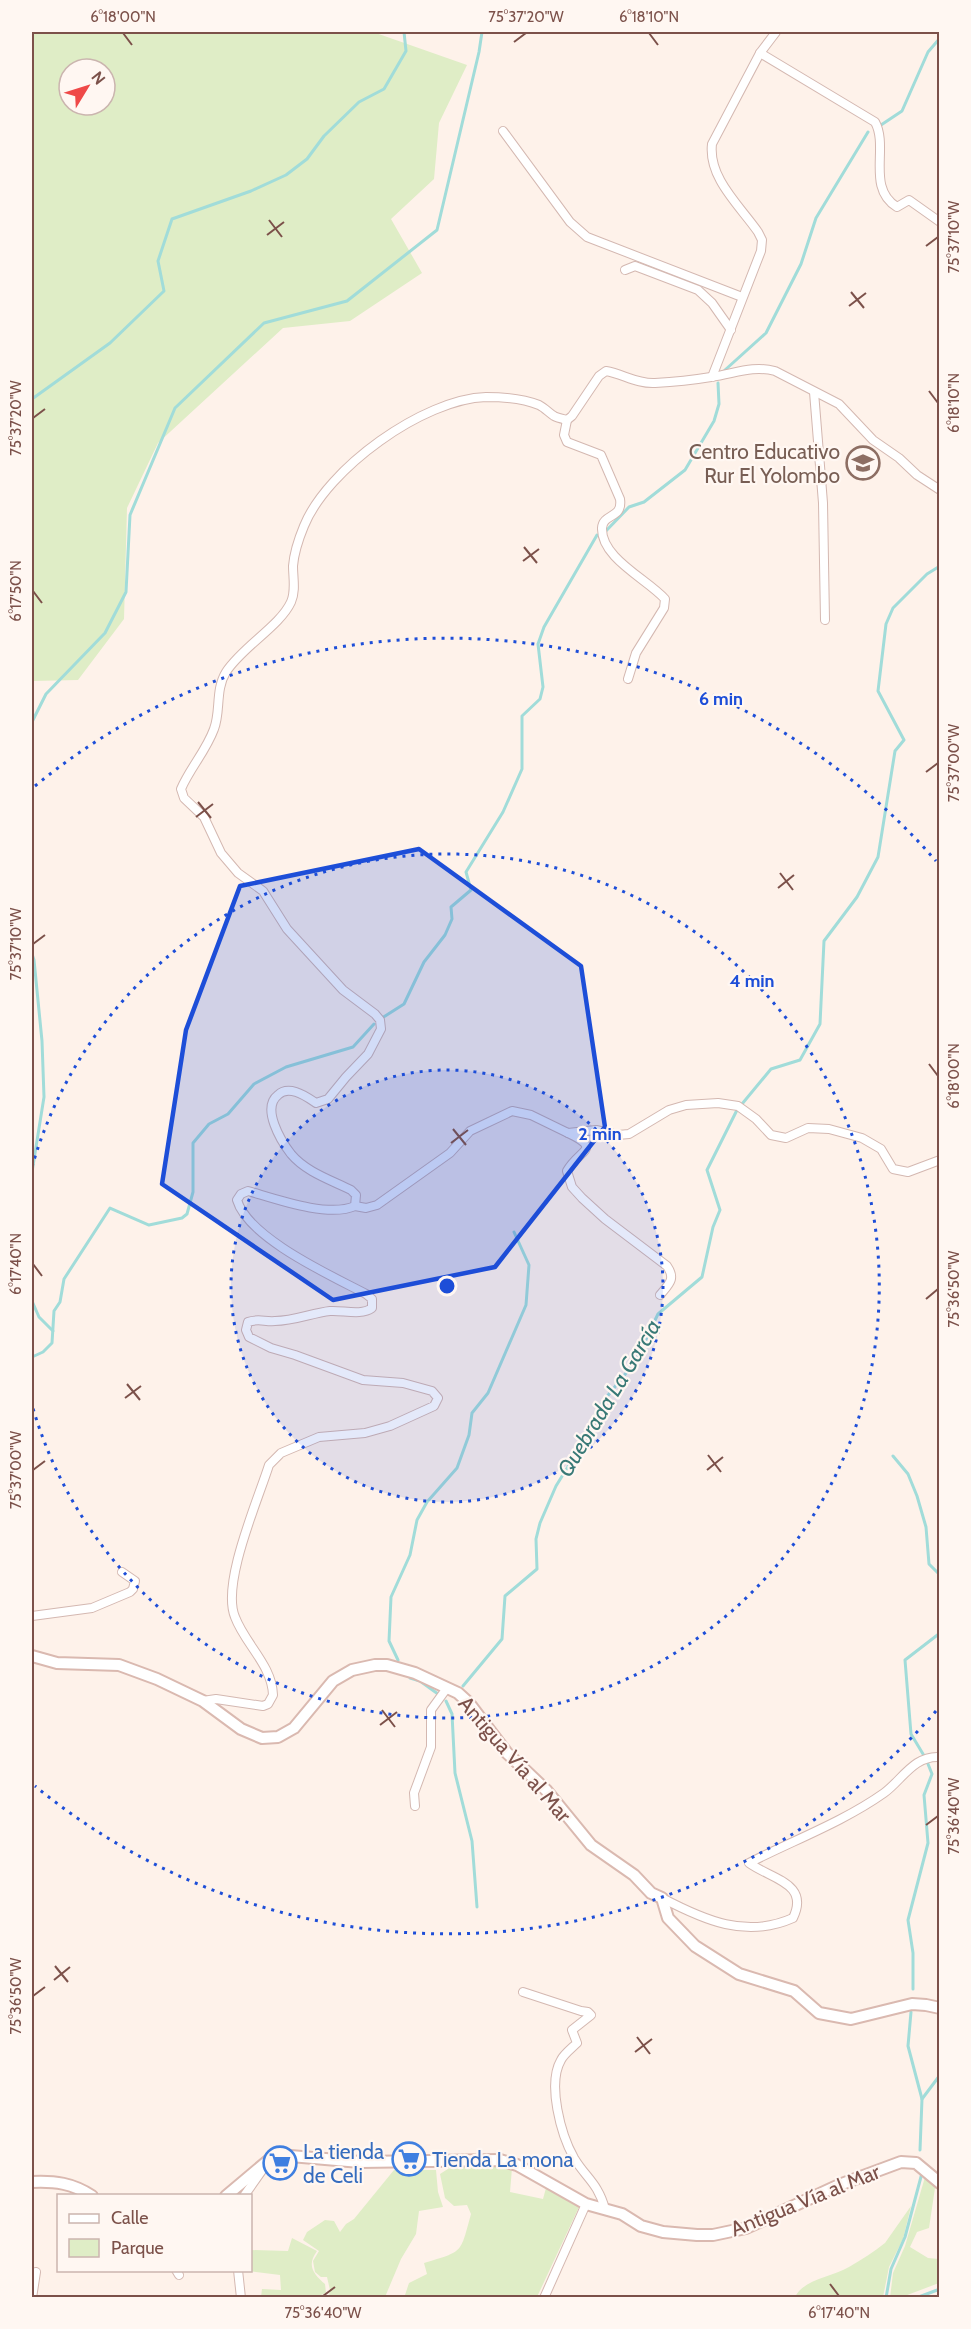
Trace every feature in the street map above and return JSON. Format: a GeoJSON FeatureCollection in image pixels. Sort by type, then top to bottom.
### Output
{"type":"FeatureCollection","features":[{"type":"Feature","properties":{"kind":"main road","name":"Antigua Vía al Mar"},"geometry":{"type":"LineString","coordinates":[[32,1656],[57,1663],[119,1665],[157,1679],[203,1701],[241,1729],[262,1738],[272,1738],[288,1733],[333,1681],[352,1670],[363,1666],[387,1665],[400,1668],[458,1693],[469,1702],[493,1736],[546,1790],[591,1845],[634,1875],[651,1893],[662,1898],[668,1918],[695,1946],[740,1974],[794,1991],[819,2013],[851,2019],[912,2004],[926,2004],[939,2008]]}},
{"type":"Feature","properties":{"kind":"main road","name":"Antigua Vía al Mar"},"geometry":{"type":"LineString","coordinates":[[229,2194],[270,2159],[287,2154],[360,2162],[500,2160],[517,2165],[586,2204],[622,2214],[641,2226],[663,2232],[713,2235],[746,2228],[839,2185],[901,2163],[916,2163],[939,2182]]}},
{"type":"Feature","properties":{"kind":"main road"},"geometry":{"type":"LineString","coordinates":[[32,2182],[59,2181],[83,2192]]}},
{"type":"Feature","properties":{"kind":"street"},"geometry":{"type":"LineString","coordinates":[[712,377],[761,251],[762,240],[716,176],[711,156],[712,144],[760,52],[776,32]]}},
{"type":"Feature","properties":{"kind":"street"},"geometry":{"type":"LineString","coordinates":[[760,52],[875,122],[881,133],[879,161],[880,180],[884,192],[894,206],[897,207],[909,200],[939,222]]}},
{"type":"Feature","properties":{"kind":"street"},"geometry":{"type":"LineString","coordinates":[[503,131],[570,222],[587,237],[742,297]]}},
{"type":"Feature","properties":{"kind":"street"},"geometry":{"type":"LineString","coordinates":[[625,270],[635,266],[698,290],[712,303],[731,330]]}},
{"type":"Feature","properties":{"kind":"street"},"geometry":{"type":"LineString","coordinates":[[628,679],[636,653],[664,608],[665,599],[656,589],[612,555],[605,545],[602,528],[605,520],[618,512],[621,506],[620,499],[601,455],[567,442],[564,435],[567,420],[599,376],[606,371],[617,373],[634,381],[653,383],[712,377],[750,368],[776,371],[839,404],[873,440],[939,490]]}},
{"type":"Feature","properties":{"kind":"street"},"geometry":{"type":"LineString","coordinates":[[814,392],[823,503],[825,620]]}},
{"type":"Feature","properties":{"kind":"street"},"geometry":{"type":"LineString","coordinates":[[355,1206],[356,1196],[351,1190],[305,1167],[292,1155],[281,1138],[272,1108],[276,1096],[286,1090],[297,1092],[316,1103],[328,1099],[368,1054],[381,1029],[380,1020],[343,990],[287,929],[263,891],[238,873],[221,853],[204,817],[184,798],[181,789],[215,727],[220,688],[225,674],[291,602],[294,587],[293,564],[304,526],[314,507],[339,475],[403,424],[426,412],[449,405],[483,397],[497,398],[542,406],[554,416],[567,420]]}},
{"type":"Feature","properties":{"kind":"street"},"geometry":{"type":"LineString","coordinates":[[568,1133],[583,1130],[618,1135],[630,1134],[669,1110],[686,1105],[718,1102],[738,1106],[756,1119],[771,1135],[786,1138],[808,1128],[829,1129],[862,1138],[881,1149],[892,1169],[908,1172],[939,1160]]}},
{"type":"Feature","properties":{"kind":"street"},"geometry":{"type":"LineString","coordinates":[[203,1701],[216,1699],[263,1706],[268,1704],[273,1695],[270,1678],[239,1628],[230,1603],[235,1570],[269,1465],[281,1453],[319,1437],[374,1431],[390,1426],[437,1403],[438,1398],[432,1391],[403,1383],[363,1380],[271,1348],[249,1337],[246,1330],[248,1322],[256,1319],[275,1322],[295,1320],[329,1311],[365,1311],[372,1308],[373,1304],[372,1299],[366,1294],[300,1259],[264,1235],[239,1206],[237,1200],[241,1194],[248,1191],[301,1206],[334,1209],[349,1209],[355,1206],[366,1208],[377,1205],[450,1153],[470,1131],[512,1111],[531,1115],[585,1141],[586,1150],[567,1171],[567,1178],[572,1187],[605,1219],[667,1266],[672,1273],[672,1280],[660,1295]]}},
{"type":"Feature","properties":{"kind":"street"},"geometry":{"type":"LineString","coordinates":[[32,1616],[92,1608],[130,1592],[135,1581],[122,1572]]}},
{"type":"Feature","properties":{"kind":"street"},"geometry":{"type":"LineString","coordinates":[[415,1806],[414,1793],[431,1747],[431,1710],[447,1688]]}},
{"type":"Feature","properties":{"kind":"street"},"geometry":{"type":"LineString","coordinates":[[662,1898],[694,1915],[732,1926],[755,1927],[780,1924],[793,1918],[798,1909],[798,1900],[793,1888],[749,1863],[869,1803],[891,1788],[917,1762],[932,1756],[939,1757]]}},
{"type":"Feature","properties":{"kind":"street"},"geometry":{"type":"LineString","coordinates":[[523,1992],[588,2012],[591,2015],[572,2031],[577,2043],[561,2059],[555,2079],[561,2127],[575,2158],[592,2178],[605,2209]]}},
{"type":"Feature","properties":{"kind":"street"},"geometry":{"type":"LineString","coordinates":[[245,2194],[265,2165]]}},
{"type":"Feature","properties":{"kind":"street"},"geometry":{"type":"LineString","coordinates":[[544,2298],[586,2204]]}},
{"type":"Feature","properties":{"kind":"street"},"geometry":{"type":"LineString","coordinates":[[32,2298],[36,2272]]}},
{"type":"Feature","properties":{"kind":"street"},"geometry":{"type":"LineString","coordinates":[[238,2272],[241,2298]]}},
{"type":"Feature","properties":{"kind":"highlighted area"},"geometry":{"type":"Polygon","coordinates":[[[419,849],[581,966],[605,1127],[495,1267],[333,1300],[162,1184],[186,1030],[240,886],[419,849]]]}},
{"type":"Feature","properties":{"kind":"green space"},"geometry":{"type":"Polygon","coordinates":[[[32,32],[373,32],[467,65],[439,123],[434,179],[391,219],[422,273],[350,321],[283,328],[158,443],[127,508],[124,619],[78,680],[32,681],[32,32]]]}},
{"type":"Feature","properties":{"kind":"green space"},"geometry":{"type":"Polygon","coordinates":[[[454,2165],[512,2168],[510,2192],[543,2199],[546,2188],[579,2207],[537,2297],[404,2298],[409,2283],[427,2274],[424,2263],[454,2253],[465,2237],[471,2214],[467,2205],[454,2206],[445,2198],[440,2174],[454,2165]]]}},
{"type":"Feature","properties":{"kind":"green space"},"geometry":{"type":"Polygon","coordinates":[[[394,2170],[436,2170],[438,2192],[443,2207],[419,2211],[416,2234],[401,2259],[385,2297],[325,2297],[329,2296],[330,2290],[327,2277],[321,2277],[315,2272],[313,2261],[319,2251],[303,2240],[307,2232],[325,2220],[334,2221],[340,2232],[354,2219],[394,2170]]]}},
{"type":"Feature","properties":{"kind":"green space"},"geometry":{"type":"Polygon","coordinates":[[[925,2177],[935,2188],[929,2228],[917,2232],[910,2247],[928,2258],[939,2259],[939,2283],[902,2297],[890,2298],[893,2273],[905,2246],[925,2177]]]}},
{"type":"Feature","properties":{"kind":"green space"},"geometry":{"type":"Polygon","coordinates":[[[911,2206],[903,2239],[889,2267],[883,2297],[795,2297],[805,2286],[849,2267],[885,2243],[911,2206]]]}},
{"type":"Feature","properties":{"kind":"green space"},"geometry":{"type":"Polygon","coordinates":[[[292,2238],[317,2251],[312,2265],[315,2273],[325,2284],[326,2293],[316,2297],[261,2297],[262,2289],[281,2290],[280,2275],[252,2271],[252,2250],[288,2251],[292,2238]]]}},
{"type":"Feature","properties":{"kind":"waterway"},"geometry":{"type":"LineString","coordinates":[[32,399],[110,343],[164,291],[158,261],[172,219],[251,191],[286,175],[307,159],[324,136],[359,102],[384,89],[406,51],[404,32]]}},
{"type":"Feature","properties":{"kind":"waterway"},"geometry":{"type":"LineString","coordinates":[[32,722],[46,694],[105,633],[126,592],[130,515],[175,408],[264,323],[347,301],[437,230],[482,32]]}},
{"type":"Feature","properties":{"kind":"waterway"},"geometry":{"type":"LineString","coordinates":[[878,127],[902,111],[928,52],[940,38]]}},
{"type":"Feature","properties":{"kind":"waterway"},"geometry":{"type":"LineString","coordinates":[[725,370],[766,333],[801,264],[816,218],[868,132]]}},
{"type":"Feature","properties":{"kind":"waterway"},"geometry":{"type":"LineString","coordinates":[[604,533],[629,507],[644,502],[685,470],[714,421],[719,404],[718,383]]}},
{"type":"Feature","properties":{"kind":"waterway"},"geometry":{"type":"LineString","coordinates":[[382,1018],[404,1004],[424,962],[445,935],[452,919],[451,907],[471,890],[466,872],[503,812],[522,769],[522,716],[540,699],[543,687],[538,644],[544,627],[597,535]]}},
{"type":"Feature","properties":{"kind":"waterway","name":"Quebrada La García"},"geometry":{"type":"LineString","coordinates":[[742,1104],[771,1069],[800,1060],[820,1024],[824,941],[857,897],[878,857],[895,751],[904,740],[878,691],[886,624],[893,608],[927,574],[940,566]]}},
{"type":"Feature","properties":{"kind":"waterway"},"geometry":{"type":"LineString","coordinates":[[32,954],[42,1041],[44,1097],[32,1172]]}},
{"type":"Feature","properties":{"kind":"waterway"},"geometry":{"type":"LineString","coordinates":[[32,1357],[43,1352],[52,1343],[54,1311],[60,1302],[64,1279],[110,1208],[149,1225],[182,1218],[187,1214],[193,1192],[193,1143],[209,1124],[228,1114],[254,1084],[286,1067],[353,1047],[374,1024]]}},
{"type":"Feature","properties":{"kind":"waterway","name":"Quebrada La García"},"geometry":{"type":"LineString","coordinates":[[463,1686],[502,1639],[505,1596],[537,1569],[536,1539],[540,1523],[556,1486],[598,1418],[601,1404],[635,1362],[658,1314],[702,1277],[713,1227],[720,1210],[707,1170],[737,1110]]}},
{"type":"Feature","properties":{"kind":"waterway"},"geometry":{"type":"LineString","coordinates":[[398,1660],[389,1641],[391,1597],[410,1555],[417,1520],[427,1502],[457,1468],[469,1435],[472,1413],[488,1393],[526,1305],[529,1265],[514,1232]]}},
{"type":"Feature","properties":{"kind":"waterway"},"geometry":{"type":"LineString","coordinates":[[32,1301],[39,1317],[53,1331]]}},
{"type":"Feature","properties":{"kind":"waterway"},"geometry":{"type":"LineString","coordinates":[[893,1456],[908,1474],[917,1496],[926,1527],[929,1564],[940,1575]]}},
{"type":"Feature","properties":{"kind":"waterway"},"geometry":{"type":"LineString","coordinates":[[913,1989],[913,1953],[908,1920],[928,1843],[924,1795],[932,1774],[911,1734],[905,1660],[940,1633]]}},
{"type":"Feature","properties":{"kind":"waterway"},"geometry":{"type":"LineString","coordinates":[[410,1678],[420,1681],[438,1694]]}},
{"type":"Feature","properties":{"kind":"waterway"},"geometry":{"type":"LineString","coordinates":[[446,1701],[452,1714],[455,1773],[472,1841],[477,1907]]}},
{"type":"Feature","properties":{"kind":"waterway"},"geometry":{"type":"LineString","coordinates":[[911,2012],[908,2046],[922,2099]]}},
{"type":"Feature","properties":{"kind":"waterway"},"geometry":{"type":"LineString","coordinates":[[920,2150],[922,2099],[940,2075]]}},
{"type":"Feature","properties":{"kind":"waterway"},"geometry":{"type":"LineString","coordinates":[[886,2298],[891,2269],[905,2237],[922,2173]]}},
{"type":"Feature","properties":{"kind":"waterway"},"geometry":{"type":"LineString","coordinates":[[916,2298],[940,2289]]}},
{"type":"Feature","properties":{"kind":"place","name":"Centro Educativo Rur El Yolombo"},"geometry":{"type":"Point","coordinates":[863,463]}},
{"type":"Feature","properties":{"kind":"place","name":"Tienda La mona"},"geometry":{"type":"Point","coordinates":[409,2159]}},
{"type":"Feature","properties":{"kind":"place","name":"La tienda de Celi"},"geometry":{"type":"Point","coordinates":[280,2163]}}]}
